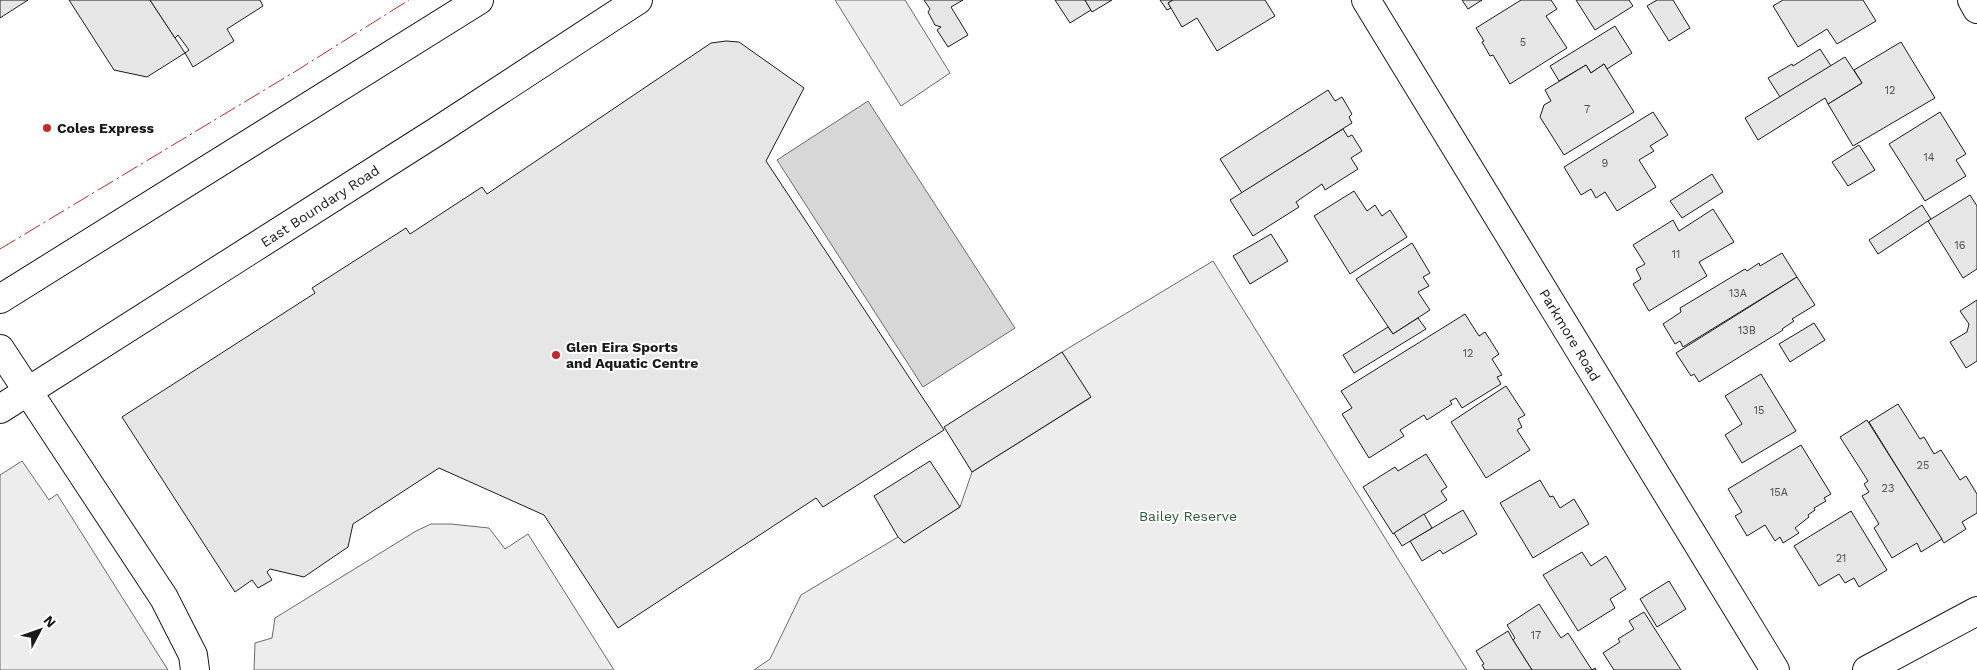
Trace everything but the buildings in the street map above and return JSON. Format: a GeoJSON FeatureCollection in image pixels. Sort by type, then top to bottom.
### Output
{"type":"FeatureCollection","features":[{"type":"Feature","properties":{"kind":"main road"},"geometry":{"type":"LineString","coordinates":[[0,299],[479,0]]}},
{"type":"Feature","properties":{"kind":"main road","name":"East Boundary Road"},"geometry":{"type":"LineString","coordinates":[[0,409],[430,136],[638,0]]}},
{"type":"Feature","properties":{"kind":"main road","name":"Parkmore Road"},"geometry":{"type":"LineString","coordinates":[[1366,0],[1775,670]]}},
{"type":"Feature","properties":{"kind":"main road"},"geometry":{"type":"LineString","coordinates":[[1972,0],[1977,9]]}},
{"type":"Feature","properties":{"kind":"main road"},"geometry":{"type":"LineString","coordinates":[[0,349],[164,598],[193,656],[195,670]]}},
{"type":"Feature","properties":{"kind":"main road"},"geometry":{"type":"LineString","coordinates":[[1868,670],[1977,611]]}},
{"type":"Feature","properties":{"kind":"shaded area"},"geometry":{"type":"Polygon","coordinates":[[[835,0],[905,0],[950,73],[901,106],[835,0]]]}},
{"type":"Feature","properties":{"kind":"shaded area"},"geometry":{"type":"Polygon","coordinates":[[[868,101],[1015,328],[923,387],[777,160],[868,101]]]}},
{"type":"Feature","properties":{"kind":"shaded area","name":"Bailey Reserve"},"geometry":{"type":"Polygon","coordinates":[[[1213,261],[1467,670],[754,670],[770,659],[801,595],[898,537],[904,542],[960,507],[972,472],[1090,398],[1062,352],[1213,261]]]}},
{"type":"Feature","properties":{"kind":"shaded area"},"geometry":{"type":"Polygon","coordinates":[[[22,461],[49,500],[57,494],[168,670],[0,670],[0,475],[22,461]]]}},
{"type":"Feature","properties":{"kind":"shaded area"},"geometry":{"type":"Polygon","coordinates":[[[431,524],[489,528],[505,549],[528,534],[614,670],[254,670],[255,643],[272,638],[275,618],[416,531],[431,524]]]}},
{"type":"Feature","properties":{"kind":"power"},"geometry":{"type":"LineString","coordinates":[[0,249],[296,71],[409,0]]}},
{"type":"Feature","properties":{"kind":"place","name":"Coles Express"},"geometry":{"type":"Point","coordinates":[47,128]}},
{"type":"Feature","properties":{"kind":"place","name":"Glen Eira Sports and Aquatic Centre"},"geometry":{"type":"Point","coordinates":[556,355]}}]}
